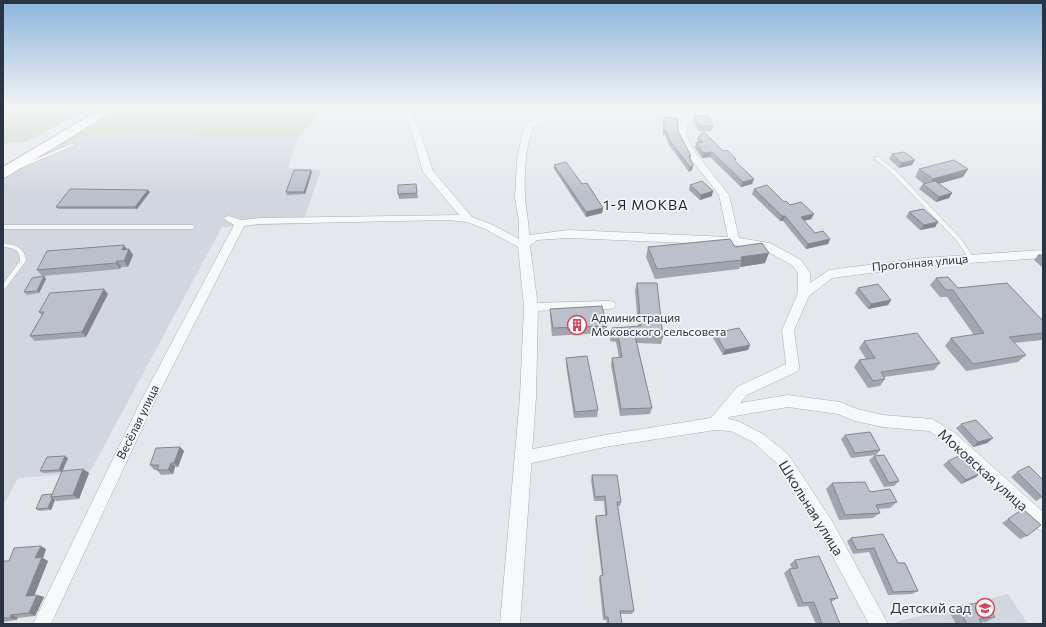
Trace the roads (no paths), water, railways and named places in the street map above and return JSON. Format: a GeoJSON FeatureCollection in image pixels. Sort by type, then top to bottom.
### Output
{"type":"FeatureCollection","features":[{"type":"Feature","properties":{"kind":"highway"},"geometry":{"type":"LineString","coordinates":[[6,168],[55,136]]}},
{"type":"Feature","properties":{"kind":"highway"},"geometry":{"type":"LineString","coordinates":[[6,168],[62,136]]}},
{"type":"Feature","properties":{"kind":"street"},"geometry":{"type":"LineString","coordinates":[[417,136],[428,172],[468,219],[489,227],[524,246]]}},
{"type":"Feature","properties":{"kind":"street"},"geometry":{"type":"LineString","coordinates":[[510,624],[528,397],[531,307],[524,246],[524,221],[520,198],[522,160],[526,136]]}},
{"type":"Feature","properties":{"kind":"street"},"geometry":{"type":"LineString","coordinates":[[683,136],[684,141],[695,158],[725,196],[734,240]]}},
{"type":"Feature","properties":{"kind":"street","name":"Весёлая улица"},"geometry":{"type":"LineString","coordinates":[[42,624],[234,221],[369,220],[447,217],[468,219]]}},
{"type":"Feature","properties":{"kind":"street"},"geometry":{"type":"LineString","coordinates":[[524,246],[534,237],[569,234],[734,240],[766,246],[797,263],[804,273],[804,294],[788,330],[793,367],[742,391],[715,424]]}},
{"type":"Feature","properties":{"kind":"street","name":"Прогонная улица"},"geometry":{"type":"LineString","coordinates":[[804,294],[829,274],[900,264],[1043,254]]}},
{"type":"Feature","properties":{"kind":"street"},"geometry":{"type":"LineString","coordinates":[[531,307],[610,305]]}},
{"type":"Feature","properties":{"kind":"street","name":"Моковская улица"},"geometry":{"type":"LineString","coordinates":[[725,412],[788,401],[840,408],[856,415],[883,421],[921,423],[932,426],[950,437],[1043,524]]}},
{"type":"Feature","properties":{"kind":"street","name":"Школьная улица"},"geometry":{"type":"LineString","coordinates":[[523,458],[605,441],[715,424],[733,426],[758,438],[783,459],[826,527],[879,624]]}},
{"type":"Feature","properties":{"kind":"lane"},"geometry":{"type":"LineString","coordinates":[[6,168],[27,165],[73,145]]}},
{"type":"Feature","properties":{"kind":"lane"},"geometry":{"type":"LineString","coordinates":[[877,158],[896,174],[959,240],[971,258]]}},
{"type":"Feature","properties":{"kind":"lane"},"geometry":{"type":"LineString","coordinates":[[3,227],[192,228]]}},
{"type":"Feature","properties":{"kind":"lane"},"geometry":{"type":"LineString","coordinates":[[3,245],[13,246],[21,250],[24,255],[23,261],[3,288]]}},
{"type":"Feature","properties":{"kind":"place","name":"Администрация Моковского сельсовета"},"geometry":{"type":"Point","coordinates":[577,325]}},
{"type":"Feature","properties":{"kind":"place","name":"Детский сад"},"geometry":{"type":"Point","coordinates":[985,608]}},
{"type":"Feature","properties":{"kind":"district","name":"1-Я МОКВА"},"geometry":{"type":"Point","coordinates":[646,205]}}]}
